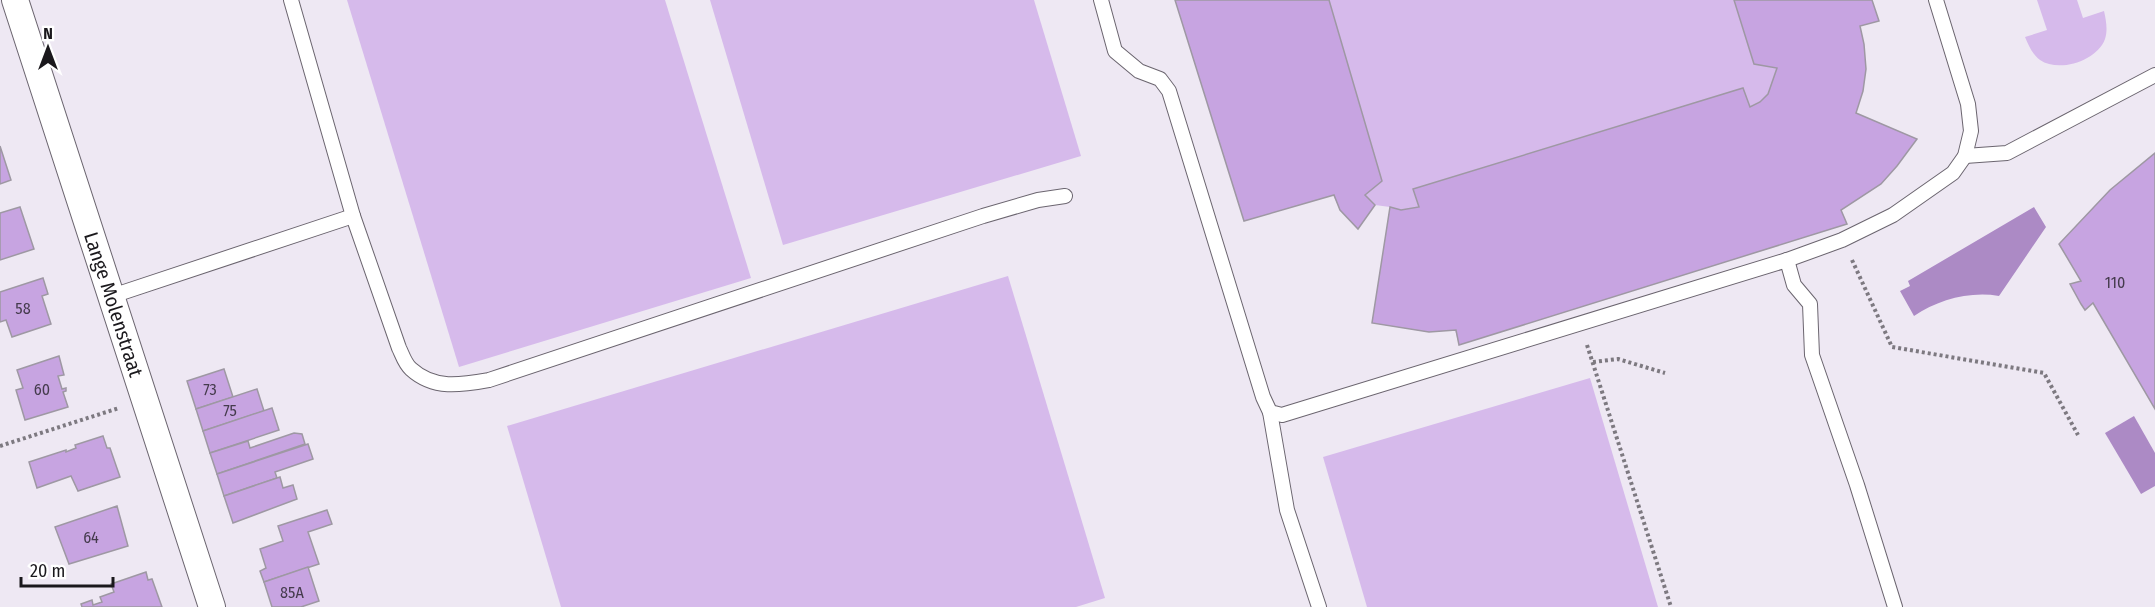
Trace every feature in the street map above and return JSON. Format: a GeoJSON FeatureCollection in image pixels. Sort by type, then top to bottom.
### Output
{"type":"FeatureCollection","features":[{"type":"Feature","properties":{"kind":"street","name":"Lange Molenstraat"},"geometry":{"type":"LineString","coordinates":[[15,0],[212,607]]}},
{"type":"Feature","properties":{"kind":"lane"},"geometry":{"type":"LineString","coordinates":[[291,0],[353,216],[399,348],[410,368],[428,380],[445,386],[489,380],[983,216],[1038,200],[1065,196]]}},
{"type":"Feature","properties":{"kind":"lane"},"geometry":{"type":"LineString","coordinates":[[1101,0],[1115,51],[1139,71],[1160,79],[1169,91],[1263,397],[1270,412],[1287,510],[1319,607]]}},
{"type":"Feature","properties":{"kind":"lane"},"geometry":{"type":"LineString","coordinates":[[1270,412],[1282,415],[1786,260],[1842,240],[1893,215],[1953,173],[1965,156],[1971,131],[1968,104],[1936,0]]}},
{"type":"Feature","properties":{"kind":"lane"},"geometry":{"type":"LineString","coordinates":[[1965,156],[2007,153],[2155,75]]}},
{"type":"Feature","properties":{"kind":"lane"},"geometry":{"type":"LineString","coordinates":[[112,296],[353,216]]}},
{"type":"Feature","properties":{"kind":"lane"},"geometry":{"type":"LineString","coordinates":[[1786,260],[1794,285],[1810,304],[1812,355],[1857,485],[1895,607]]}},
{"type":"Feature","properties":{"kind":"path"},"geometry":{"type":"LineString","coordinates":[[1842,240],[1892,347],[2044,373],[2078,435]]}},
{"type":"Feature","properties":{"kind":"path"},"geometry":{"type":"LineString","coordinates":[[1581,323],[1671,607]]}},
{"type":"Feature","properties":{"kind":"path"},"geometry":{"type":"LineString","coordinates":[[1593,362],[1618,359],[1665,373]]}},
{"type":"Feature","properties":{"kind":"path"},"geometry":{"type":"LineString","coordinates":[[0,446],[145,400]]}},
{"type":"Feature","properties":{"kind":"shaded area"},"geometry":{"type":"Polygon","coordinates":[[[347,0],[665,0],[751,278],[459,367],[347,0]]]}},
{"type":"Feature","properties":{"kind":"shaded area"},"geometry":{"type":"Polygon","coordinates":[[[710,0],[1034,0],[1081,156],[783,245],[710,0]]]}},
{"type":"Feature","properties":{"kind":"shaded area"},"geometry":{"type":"Polygon","coordinates":[[[1175,0],[1872,0],[1879,21],[1860,26],[1865,70],[1856,113],[1917,139],[1881,184],[1841,209],[1847,224],[1459,345],[1455,330],[1429,332],[1372,323],[1390,207],[1375,205],[1358,229],[1340,210],[1333,195],[1244,221],[1175,0]]]}},
{"type":"Feature","properties":{"kind":"shaded area"},"geometry":{"type":"Polygon","coordinates":[[[2037,0],[2077,0],[2083,18],[2104,11],[2106,32],[2101,47],[2077,63],[2057,65],[2040,60],[2025,37],[2047,30],[2037,0]]]}},
{"type":"Feature","properties":{"kind":"shaded area"},"geometry":{"type":"Polygon","coordinates":[[[2034,207],[2046,227],[1999,296],[1976,295],[1954,298],[1933,305],[1914,316],[1900,291],[1910,286],[1908,281],[2034,207]]]}},
{"type":"Feature","properties":{"kind":"shaded area"},"geometry":{"type":"Polygon","coordinates":[[[1008,276],[1105,598],[1076,607],[561,607],[507,426],[1008,276]]]}},
{"type":"Feature","properties":{"kind":"shaded area"},"geometry":{"type":"Polygon","coordinates":[[[1590,378],[1658,607],[1367,607],[1323,457],[1590,378]]]}},
{"type":"Feature","properties":{"kind":"shaded area"},"geometry":{"type":"Polygon","coordinates":[[[2134,416],[2155,453],[2155,486],[2141,494],[2105,433],[2134,416]]]}},
{"type":"Feature","properties":{"kind":"building"},"geometry":{"type":"Polygon","coordinates":[[[1175,0],[1329,0],[1382,181],[1365,195],[1375,205],[1358,229],[1340,210],[1334,195],[1244,221],[1175,0]]]}},
{"type":"Feature","properties":{"kind":"building"},"geometry":{"type":"Polygon","coordinates":[[[1734,0],[1872,0],[1879,21],[1860,26],[1866,69],[1863,91],[1856,113],[1917,139],[1881,184],[1841,210],[1847,224],[1459,345],[1456,330],[1429,332],[1372,323],[1390,207],[1401,210],[1419,207],[1413,189],[1743,88],[1750,107],[1760,102],[1768,94],[1777,68],[1754,64],[1734,0]]]}},
{"type":"Feature","properties":{"kind":"building"},"geometry":{"type":"Polygon","coordinates":[[[0,146],[11,180],[0,184],[0,146]]]}},
{"type":"Feature","properties":{"kind":"building"},"geometry":{"type":"Polygon","coordinates":[[[2155,153],[2155,409],[2093,303],[2085,310],[2081,304],[2070,284],[2081,281],[2059,244],[2110,190],[2155,153]]]}},
{"type":"Feature","properties":{"kind":"building"},"geometry":{"type":"Polygon","coordinates":[[[20,207],[34,249],[0,260],[0,213],[20,207]]]}},
{"type":"Feature","properties":{"kind":"building"},"geometry":{"type":"Polygon","coordinates":[[[43,278],[48,294],[42,296],[51,324],[12,337],[6,320],[0,322],[0,292],[43,278]]]}},
{"type":"Feature","properties":{"kind":"building"},"geometry":{"type":"Polygon","coordinates":[[[59,356],[64,375],[58,376],[62,389],[66,388],[63,392],[68,407],[25,420],[16,390],[23,388],[17,370],[59,356]]]}},
{"type":"Feature","properties":{"kind":"building"},"geometry":{"type":"Polygon","coordinates":[[[224,369],[233,397],[196,409],[187,381],[224,369]]]}},
{"type":"Feature","properties":{"kind":"building"},"geometry":{"type":"Polygon","coordinates":[[[257,389],[264,411],[203,431],[196,409],[257,389]]]}},
{"type":"Feature","properties":{"kind":"building"},"geometry":{"type":"Polygon","coordinates":[[[272,408],[279,430],[210,453],[203,431],[272,408]]]}},
{"type":"Feature","properties":{"kind":"building"},"geometry":{"type":"Polygon","coordinates":[[[294,433],[302,434],[305,444],[217,474],[210,453],[248,441],[250,448],[294,433]]]}},
{"type":"Feature","properties":{"kind":"building"},"geometry":{"type":"Polygon","coordinates":[[[103,436],[107,448],[110,448],[120,477],[78,491],[71,476],[37,488],[29,462],[66,450],[66,452],[76,448],[75,445],[103,436]]]}},
{"type":"Feature","properties":{"kind":"building"},"geometry":{"type":"Polygon","coordinates":[[[308,444],[313,459],[275,472],[277,478],[224,496],[217,474],[308,444]]]}},
{"type":"Feature","properties":{"kind":"building"},"geometry":{"type":"Polygon","coordinates":[[[280,477],[283,488],[293,485],[297,499],[233,523],[224,496],[280,477]]]}},
{"type":"Feature","properties":{"kind":"building"},"geometry":{"type":"Polygon","coordinates":[[[117,506],[128,546],[69,564],[55,527],[117,506]]]}},
{"type":"Feature","properties":{"kind":"building"},"geometry":{"type":"Polygon","coordinates":[[[327,510],[332,524],[308,532],[319,564],[264,582],[260,571],[266,568],[260,549],[283,541],[278,526],[327,510]]]}},
{"type":"Feature","properties":{"kind":"building"},"geometry":{"type":"Polygon","coordinates":[[[308,567],[319,601],[301,607],[272,607],[264,582],[308,567]]]}},
{"type":"Feature","properties":{"kind":"building"},"geometry":{"type":"Polygon","coordinates":[[[146,572],[148,580],[152,579],[162,607],[82,607],[81,604],[92,600],[93,605],[102,602],[100,597],[114,592],[111,584],[146,572]]]}}]}
